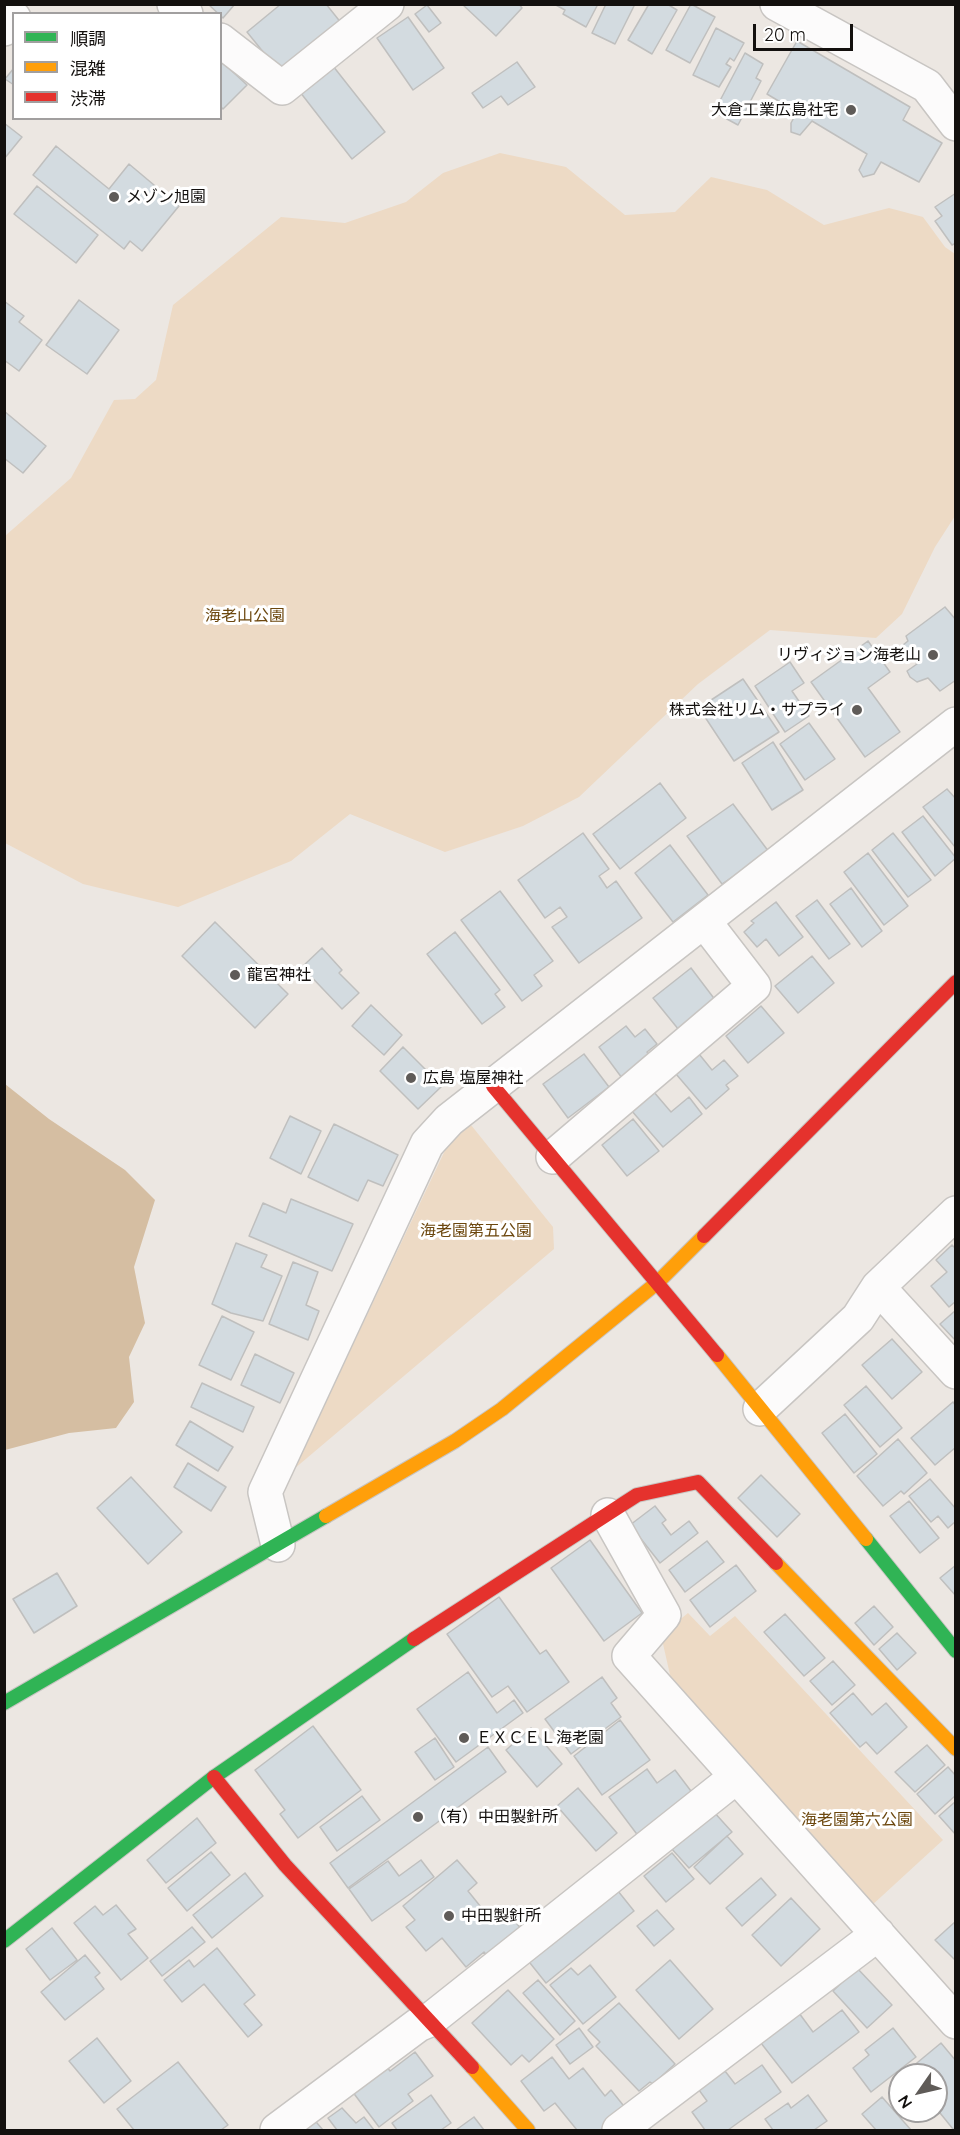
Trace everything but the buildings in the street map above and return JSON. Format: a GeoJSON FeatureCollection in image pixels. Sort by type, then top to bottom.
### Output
{"type":"FeatureCollection","features":[{"type":"Feature","properties":{"kind":"street"},"geometry":{"type":"LineString","coordinates":[[222,42],[282,88],[387,4]]}},
{"type":"Feature","properties":{"kind":"street"},"geometry":{"type":"LineString","coordinates":[[777,4],[927,86],[956,124]]}},
{"type":"Feature","properties":{"kind":"street"},"geometry":{"type":"LineString","coordinates":[[278,1545],[265,1492],[428,1144],[449,1120],[956,724]]}},
{"type":"Feature","properties":{"kind":"street"},"geometry":{"type":"LineString","coordinates":[[553,1157],[754,986],[704,921]]}},
{"type":"Feature","properties":{"kind":"street"},"geometry":{"type":"LineString","coordinates":[[4,1703],[278,1545],[454,1441],[502,1409],[658,1282],[956,982]]}},
{"type":"Feature","properties":{"kind":"street"},"geometry":{"type":"LineString","coordinates":[[493,1086],[658,1282],[956,1651]]}},
{"type":"Feature","properties":{"kind":"street"},"geometry":{"type":"LineString","coordinates":[[760,1409],[858,1318],[878,1287],[956,1213]]}},
{"type":"Feature","properties":{"kind":"street"},"geometry":{"type":"LineString","coordinates":[[878,1287],[956,1372]]}},
{"type":"Feature","properties":{"kind":"street"},"geometry":{"type":"LineString","coordinates":[[4,1941],[214,1777],[405,1644],[637,1495],[698,1482],[956,1749]]}},
{"type":"Feature","properties":{"kind":"street"},"geometry":{"type":"LineString","coordinates":[[608,1515],[664,1615],[629,1656],[956,2022]]}},
{"type":"Feature","properties":{"kind":"street"},"geometry":{"type":"LineString","coordinates":[[214,1777],[285,1865],[430,2020],[528,2130]]}},
{"type":"Feature","properties":{"kind":"street"},"geometry":{"type":"LineString","coordinates":[[277,2130],[418,2025],[430,2020],[736,1777]]}},
{"type":"Feature","properties":{"kind":"street"},"geometry":{"type":"LineString","coordinates":[[619,2130],[878,1934]]}},
{"type":"Feature","properties":{"kind":"green space","name":"海老山公園"},"geometry":{"type":"Polygon","coordinates":[[[500,153],[566,167],[625,215],[675,212],[711,177],[767,190],[824,225],[889,208],[923,217],[945,247],[955,254],[955,516],[935,547],[902,614],[876,638],[770,630],[698,684],[579,797],[523,826],[445,852],[350,814],[291,861],[178,907],[83,884],[5,843],[5,536],[71,478],[114,400],[135,399],[156,380],[173,305],[281,217],[345,223],[406,202],[443,173],[500,153]]]}},
{"type":"Feature","properties":{"kind":"green space","name":"海老園第五公園"},"geometry":{"type":"Polygon","coordinates":[[[471,1125],[553,1227],[554,1249],[294,1469],[449,1142],[471,1125]]]}},
{"type":"Feature","properties":{"kind":"green space","name":"海老園第六公園"},"geometry":{"type":"Polygon","coordinates":[[[688,1613],[710,1636],[735,1616],[943,1840],[870,1907],[673,1688],[661,1635],[688,1613]]]}},
{"type":"Feature","properties":{"kind":"shaded area"},"geometry":{"type":"Polygon","coordinates":[[[5,1084],[49,1119],[125,1170],[155,1200],[134,1267],[145,1323],[129,1357],[134,1402],[116,1428],[69,1433],[5,1450],[5,1084]]]}},
{"type":"Feature","properties":{"kind":"traffic: fast"},"geometry":{"type":"LineString","coordinates":[[4,1703],[326,1516]]}},
{"type":"Feature","properties":{"kind":"traffic: fast"},"geometry":{"type":"LineString","coordinates":[[866,1539],[956,1651]]}},
{"type":"Feature","properties":{"kind":"traffic: fast"},"geometry":{"type":"LineString","coordinates":[[4,1941],[214,1777],[414,1639]]}},
{"type":"Feature","properties":{"kind":"traffic: slow"},"geometry":{"type":"LineString","coordinates":[[326,1516],[455,1441],[502,1409],[658,1282],[704,1236]]}},
{"type":"Feature","properties":{"kind":"traffic: slow"},"geometry":{"type":"LineString","coordinates":[[717,1355],[866,1539]]}},
{"type":"Feature","properties":{"kind":"traffic: slow"},"geometry":{"type":"LineString","coordinates":[[776,1563],[956,1749]]}},
{"type":"Feature","properties":{"kind":"traffic: slow"},"geometry":{"type":"LineString","coordinates":[[472,2067],[528,2130]]}},
{"type":"Feature","properties":{"kind":"traffic: jam"},"geometry":{"type":"LineString","coordinates":[[704,1236],[956,982]]}},
{"type":"Feature","properties":{"kind":"traffic: jam"},"geometry":{"type":"LineString","coordinates":[[493,1086],[717,1355]]}},
{"type":"Feature","properties":{"kind":"traffic: jam"},"geometry":{"type":"LineString","coordinates":[[414,1639],[637,1495],[698,1482],[776,1563]]}},
{"type":"Feature","properties":{"kind":"traffic: jam"},"geometry":{"type":"LineString","coordinates":[[214,1777],[285,1865],[472,2067]]}},
{"type":"Feature","properties":{"kind":"place","name":"大倉工業広島社宅"},"geometry":{"type":"Point","coordinates":[851,110]}},
{"type":"Feature","properties":{"kind":"place","name":"メゾン旭園"},"geometry":{"type":"Point","coordinates":[114,197]}},
{"type":"Feature","properties":{"kind":"place","name":"リヴィジョン海老山"},"geometry":{"type":"Point","coordinates":[933,655]}},
{"type":"Feature","properties":{"kind":"place","name":"株式会社リム・サプライ"},"geometry":{"type":"Point","coordinates":[857,710]}},
{"type":"Feature","properties":{"kind":"place","name":"龍宮神社"},"geometry":{"type":"Point","coordinates":[235,975]}},
{"type":"Feature","properties":{"kind":"place","name":"広島 塩屋神社"},"geometry":{"type":"Point","coordinates":[411,1078]}},
{"type":"Feature","properties":{"kind":"place","name":"ＥＸＣＥＬ海老園"},"geometry":{"type":"Point","coordinates":[464,1738]}},
{"type":"Feature","properties":{"kind":"place","name":"（有）中田製針所"},"geometry":{"type":"Point","coordinates":[418,1817]}},
{"type":"Feature","properties":{"kind":"place","name":"中田製針所"},"geometry":{"type":"Point","coordinates":[449,1916]}}]}
